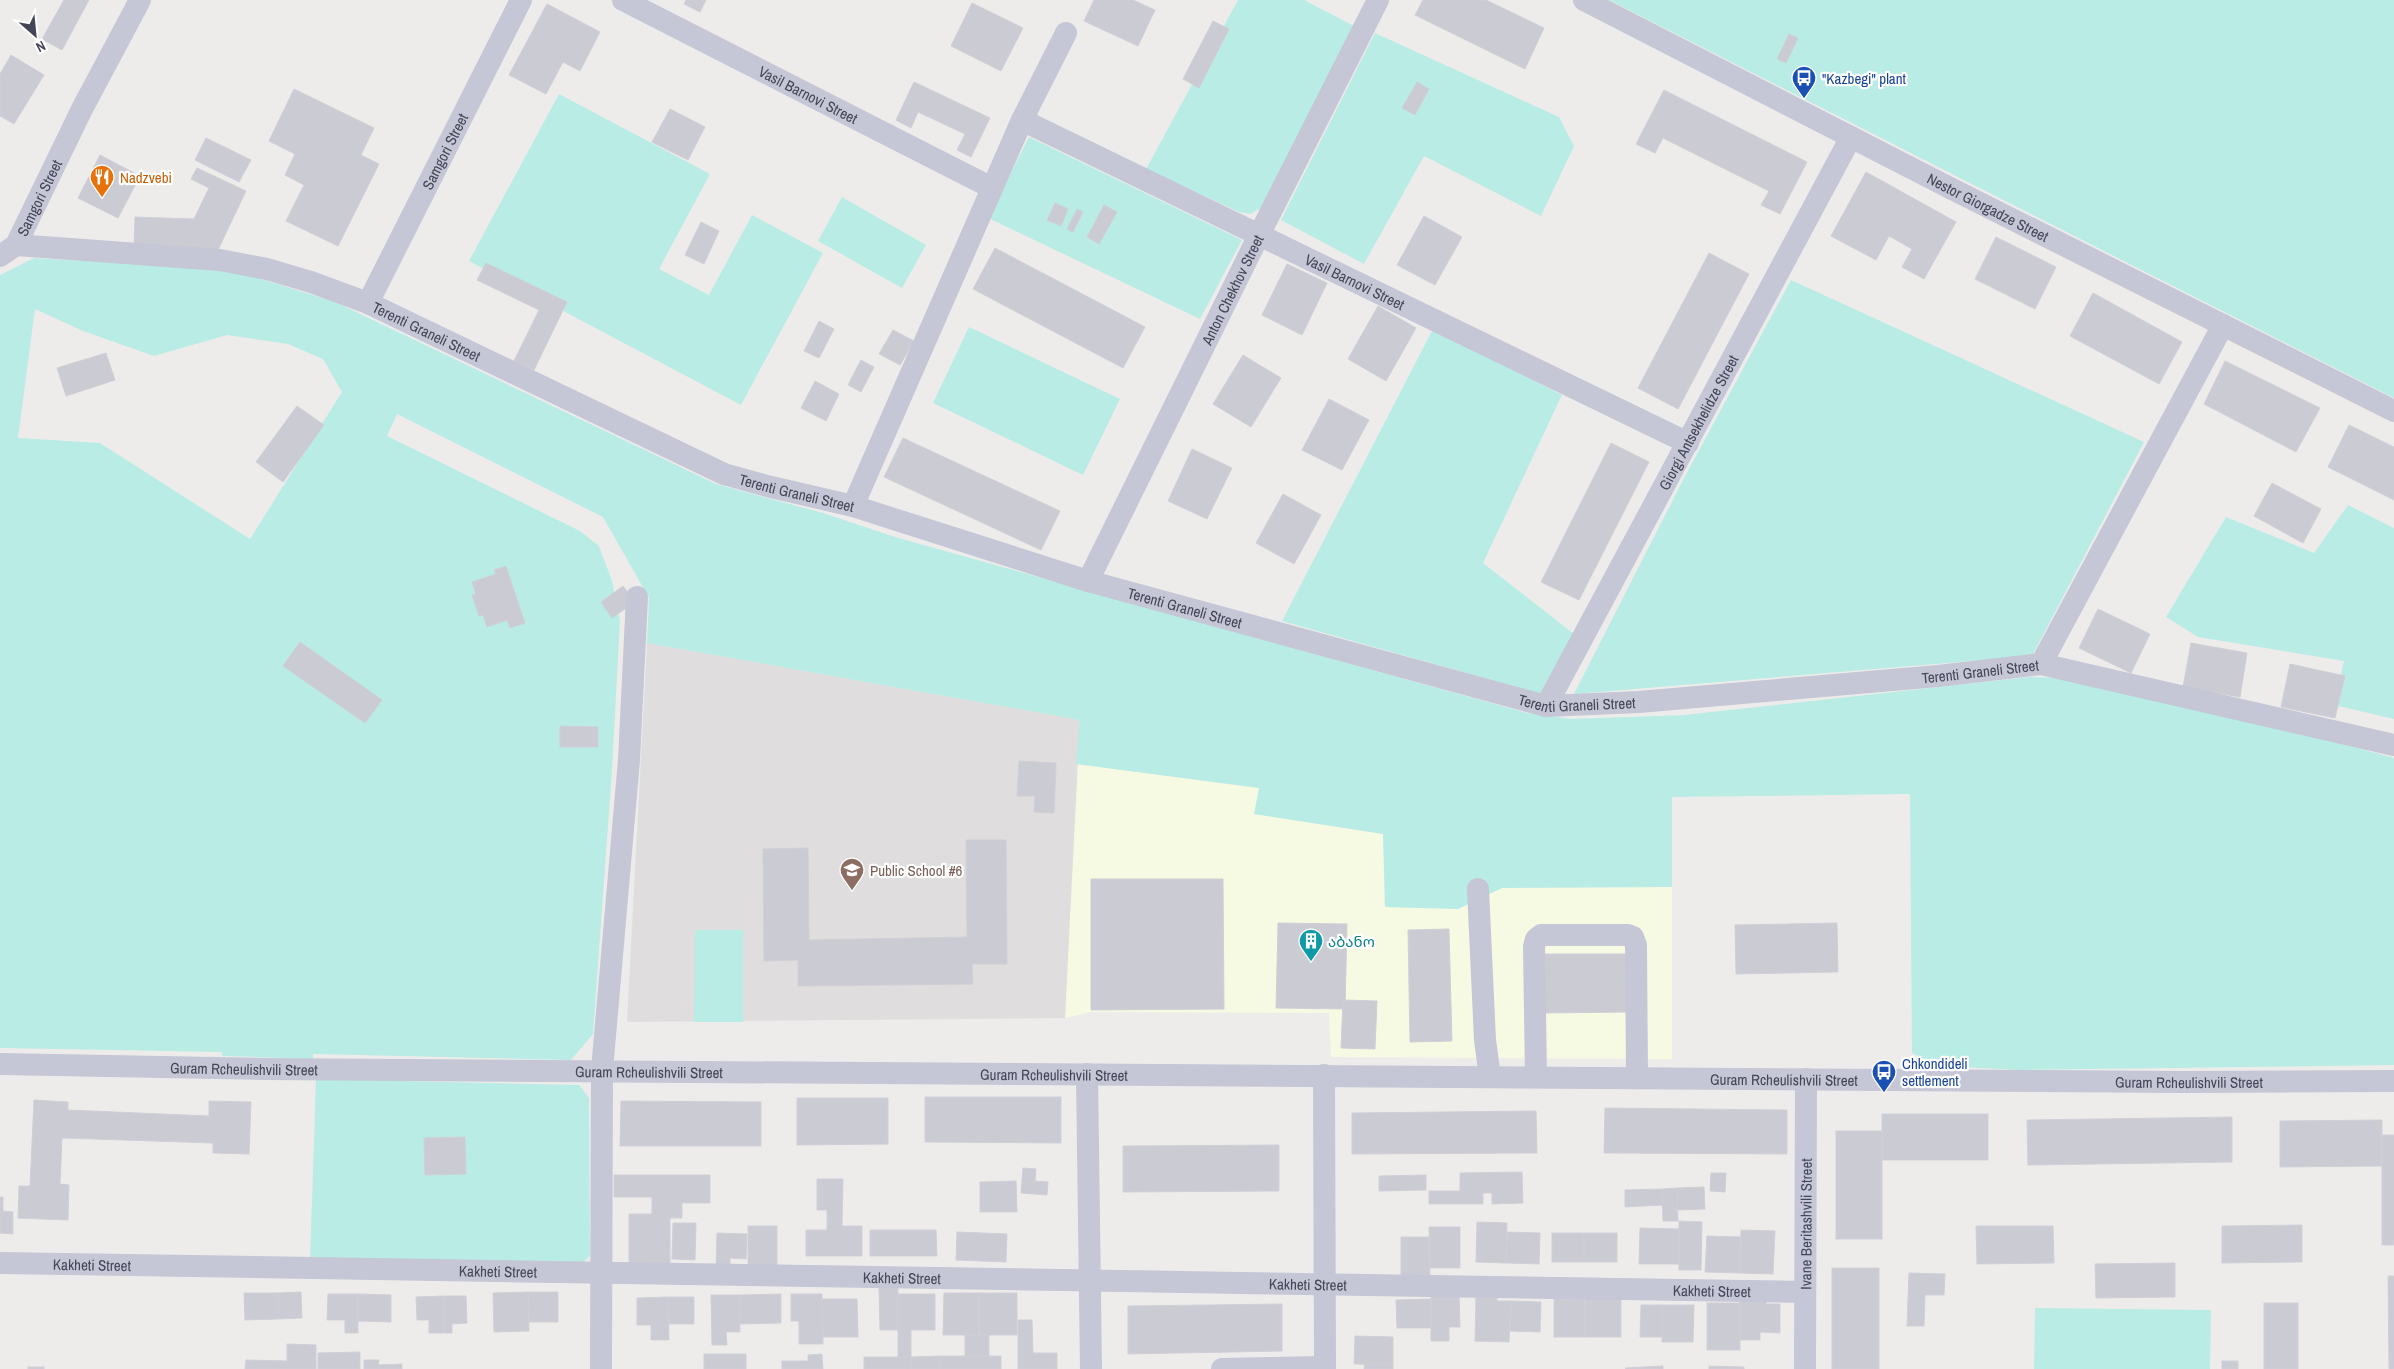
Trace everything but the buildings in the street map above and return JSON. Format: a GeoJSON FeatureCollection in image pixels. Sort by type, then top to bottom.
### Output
{"type":"FeatureCollection","features":[{"type":"Feature","properties":{"kind":"street","name":"Samgori Street"},"geometry":{"type":"LineString","coordinates":[[8,251],[140,0]]}},
{"type":"Feature","properties":{"kind":"street","name":"Samgori Street"},"geometry":{"type":"LineString","coordinates":[[368,302],[521,0]]}},
{"type":"Feature","properties":{"kind":"street","name":"Vasil Barnovi Street"},"geometry":{"type":"LineString","coordinates":[[623,0],[992,188]]}},
{"type":"Feature","properties":{"kind":"street","name":"Anton Chekhov Street"},"geometry":{"type":"LineString","coordinates":[[1088,581],[1259,235],[1378,0]]}},
{"type":"Feature","properties":{"kind":"street","name":"Nestor Giorgadze Street"},"geometry":{"type":"LineString","coordinates":[[1584,0],[2223,326],[2394,411]]}},
{"type":"Feature","properties":{"kind":"street"},"geometry":{"type":"LineString","coordinates":[[853,506],[1022,120],[1066,33]]}},
{"type":"Feature","properties":{"kind":"street","name":"Vasil Barnovi Street"},"geometry":{"type":"LineString","coordinates":[[1022,120],[1688,443]]}},
{"type":"Feature","properties":{"kind":"street","name":"Giorgi Antsekhelidze Street"},"geometry":{"type":"LineString","coordinates":[[1546,706],[1851,137]]}},
{"type":"Feature","properties":{"kind":"street","name":"Terenti Graneli Street"},"geometry":{"type":"LineString","coordinates":[[8,251],[220,260],[267,269],[311,282],[368,302],[724,474],[853,506],[1088,581],[1546,706],[1639,702],[1938,676],[2041,664],[2394,745]]}},
{"type":"Feature","properties":{"kind":"street"},"geometry":{"type":"LineString","coordinates":[[2041,664],[2223,326]]}},
{"type":"Feature","properties":{"kind":"street"},"geometry":{"type":"LineString","coordinates":[[601,1369],[602,1070],[629,760],[636,597]]}},
{"type":"Feature","properties":{"kind":"street"},"geometry":{"type":"LineString","coordinates":[[1478,889],[1485,1040],[1490,1077]]}},
{"type":"Feature","properties":{"kind":"street"},"geometry":{"type":"LineString","coordinates":[[1536,1071],[1534,947],[1536,939],[1541,935],[1628,935],[1633,937],[1636,945],[1638,1070]]}},
{"type":"Feature","properties":{"kind":"street","name":"Guram Rcheulishvili Street"},"geometry":{"type":"LineString","coordinates":[[0,1064],[264,1069],[1490,1077],[1536,1071],[1638,1070],[1806,1079],[2243,1083],[2394,1081]]}},
{"type":"Feature","properties":{"kind":"street"},"geometry":{"type":"LineString","coordinates":[[1087,1074],[1088,1280],[1091,1369]]}},
{"type":"Feature","properties":{"kind":"street"},"geometry":{"type":"LineString","coordinates":[[1222,1369],[1325,1368],[1323,1284],[1324,1075]]}},
{"type":"Feature","properties":{"kind":"street","name":"Ivane Beritashvili Street"},"geometry":{"type":"LineString","coordinates":[[1805,1369],[1806,1079]]}},
{"type":"Feature","properties":{"kind":"street","name":"Kakheti Street"},"geometry":{"type":"LineString","coordinates":[[0,1263],[1806,1292]]}},
{"type":"Feature","properties":{"kind":"shaded area"},"geometry":{"type":"Polygon","coordinates":[[[1238,0],[1304,0],[1354,26],[1263,207],[1250,214],[1239,212],[1146,169],[1238,0]]]}},
{"type":"Feature","properties":{"kind":"shaded area"},"geometry":{"type":"Polygon","coordinates":[[[1609,0],[2394,0],[2394,398],[1609,0]]]}},
{"type":"Feature","properties":{"kind":"shaded area"},"geometry":{"type":"Polygon","coordinates":[[[1375,33],[1559,117],[1574,146],[1541,216],[1424,156],[1364,264],[1281,220],[1375,33]]]}},
{"type":"Feature","properties":{"kind":"shaded area"},"geometry":{"type":"Polygon","coordinates":[[[559,94],[710,174],[659,269],[709,295],[752,215],[823,253],[741,405],[469,261],[559,94]]]}},
{"type":"Feature","properties":{"kind":"shaded area"},"geometry":{"type":"Polygon","coordinates":[[[1029,137],[1242,240],[1200,319],[988,218],[1029,137]]]}},
{"type":"Feature","properties":{"kind":"shaded area"},"geometry":{"type":"Polygon","coordinates":[[[842,197],[926,245],[902,288],[818,241],[842,197]]]}},
{"type":"Feature","properties":{"kind":"shaded area"},"geometry":{"type":"Polygon","coordinates":[[[34,258],[216,269],[258,278],[335,302],[716,484],[823,513],[895,537],[1527,713],[1571,719],[1684,715],[2030,677],[2056,678],[2332,741],[2394,758],[2394,1065],[2021,1070],[1938,1066],[1912,1053],[1910,794],[1672,797],[1672,887],[1502,888],[1458,909],[1385,907],[1383,834],[1254,814],[1259,788],[1076,764],[1080,720],[647,643],[649,598],[603,517],[397,414],[387,436],[580,531],[599,546],[612,581],[620,620],[612,770],[593,1034],[571,1060],[313,1054],[313,1059],[222,1056],[222,1052],[0,1048],[0,275],[34,258]],[[35,309],[18,438],[100,443],[250,539],[342,392],[323,359],[288,344],[227,335],[154,356],[83,331],[35,309]]]}},
{"type":"Feature","properties":{"kind":"shaded area"},"geometry":{"type":"Polygon","coordinates":[[[1791,280],[2144,442],[2032,656],[1574,694],[1683,480],[1791,280]]]}},
{"type":"Feature","properties":{"kind":"shaded area"},"geometry":{"type":"Polygon","coordinates":[[[969,327],[1120,399],[1083,475],[933,403],[969,327]]]}},
{"type":"Feature","properties":{"kind":"shaded area"},"geometry":{"type":"Polygon","coordinates":[[[1433,329],[1562,395],[1483,563],[1574,634],[1541,694],[1282,621],[1433,329]]]}},
{"type":"Feature","properties":{"kind":"shaded area"},"geometry":{"type":"Polygon","coordinates":[[[2348,505],[2394,528],[2394,719],[2334,705],[2344,661],[2198,637],[2166,617],[2226,517],[2314,553],[2348,505]]]}},
{"type":"Feature","properties":{"kind":"shaded area","name":"Public School #6"},"geometry":{"type":"Polygon","coordinates":[[[647,643],[1080,720],[1065,1018],[627,1022],[647,643]]]}},
{"type":"Feature","properties":{"kind":"shaded area"},"geometry":{"type":"Polygon","coordinates":[[[1076,764],[1259,788],[1255,814],[1383,834],[1385,907],[1458,909],[1502,888],[1672,887],[1672,1059],[1331,1057],[1329,1013],[1090,1012],[1065,1018],[1076,764]]]}},
{"type":"Feature","properties":{"kind":"shaded area"},"geometry":{"type":"Polygon","coordinates":[[[695,930],[743,930],[743,1022],[694,1022],[695,930]]]}},
{"type":"Feature","properties":{"kind":"shaded area"},"geometry":{"type":"Polygon","coordinates":[[[316,1079],[579,1085],[589,1098],[590,1256],[579,1266],[310,1261],[316,1079]]]}},
{"type":"Feature","properties":{"kind":"shaded area"},"geometry":{"type":"Polygon","coordinates":[[[2035,1308],[2211,1310],[2210,1369],[2034,1369],[2035,1308]]]}},
{"type":"Feature","properties":{"kind":"place","name":"\"Kazbegi\" plant"},"geometry":{"type":"Point","coordinates":[1804,99]}},
{"type":"Feature","properties":{"kind":"place","name":"Nadzvebi"},"geometry":{"type":"Point","coordinates":[102,198]}},
{"type":"Feature","properties":{"kind":"place","name":"Public School #6"},"geometry":{"type":"Point","coordinates":[852,891]}},
{"type":"Feature","properties":{"kind":"place","name":"აბანო"},"geometry":{"type":"Point","coordinates":[1311,962]}},
{"type":"Feature","properties":{"kind":"place","name":"Chkondideli settlement"},"geometry":{"type":"Point","coordinates":[1884,1093]}}]}
